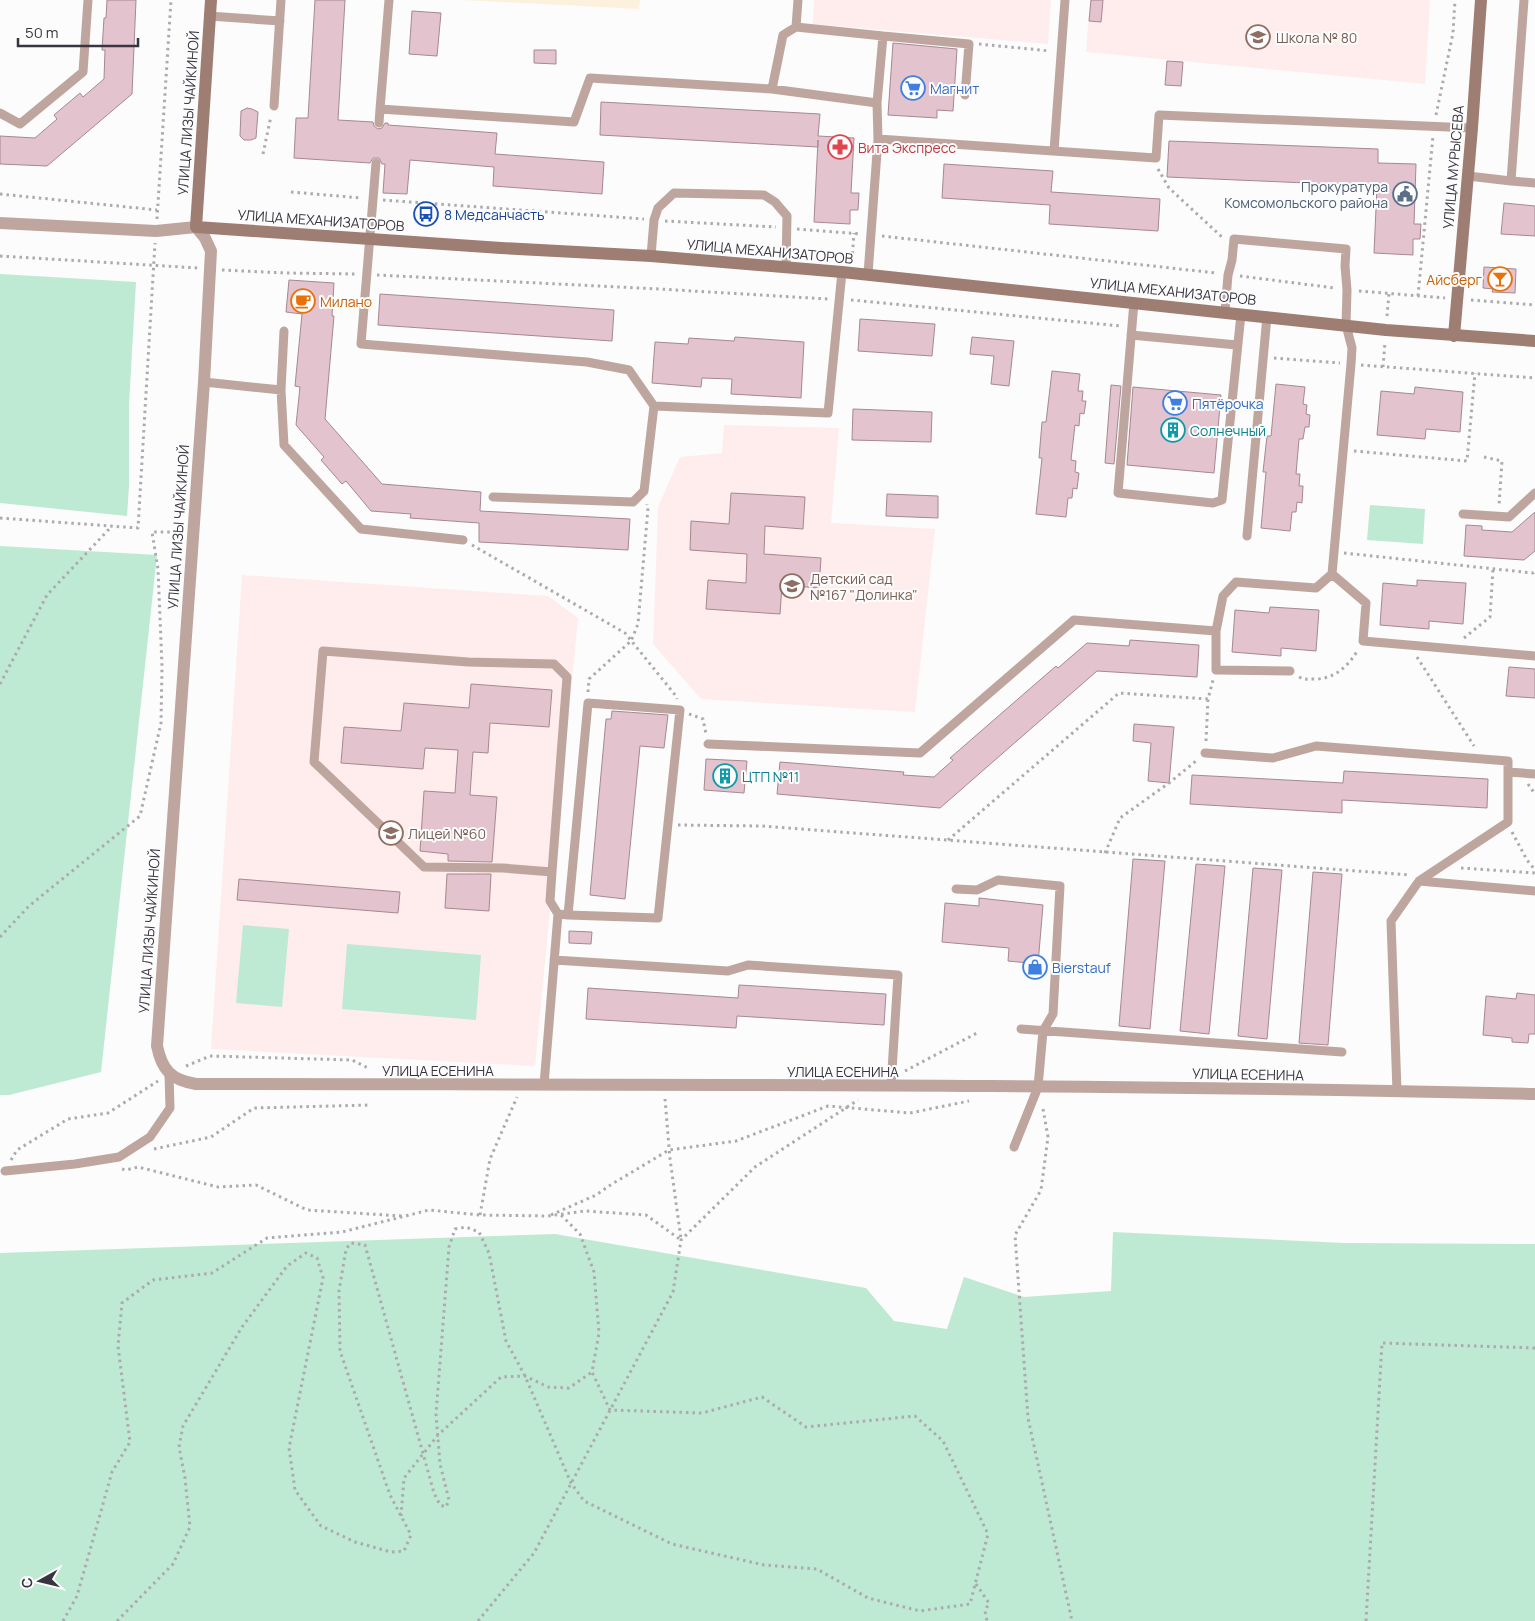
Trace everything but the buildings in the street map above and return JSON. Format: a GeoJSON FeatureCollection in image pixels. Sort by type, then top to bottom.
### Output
{"type":"FeatureCollection","features":[{"type":"Feature","properties":{"kind":"main road","name":"УЛИЦА ЛИЗЫ ЧАЙКИНОЙ"},"geometry":{"type":"LineString","coordinates":[[196,227],[211,0]]}},
{"type":"Feature","properties":{"kind":"main road","name":"УЛИЦА МУРЫСЕВА"},"geometry":{"type":"LineString","coordinates":[[1454,336],[1481,0]]}},
{"type":"Feature","properties":{"kind":"main road","name":"УЛИЦА МЕХАНИЗАТОРОВ"},"geometry":{"type":"LineString","coordinates":[[196,227],[651,256],[786,267],[868,274],[1386,330],[1535,341]]}},
{"type":"Feature","properties":{"kind":"street","name":"УЛИЦА МЕХАНИЗАТОРОВ"},"geometry":{"type":"LineString","coordinates":[[0,222],[156,231],[196,227]]}},
{"type":"Feature","properties":{"kind":"street","name":"УЛИЦА ЛИЗЫ ЧАЙКИНОЙ"},"geometry":{"type":"LineString","coordinates":[[169,1074],[160,1060],[157,1046],[158,1022],[204,382],[211,251],[205,238],[196,227]]}},
{"type":"Feature","properties":{"kind":"street","name":"УЛИЦА ЕСЕНИНА"},"geometry":{"type":"LineString","coordinates":[[169,1074],[182,1082],[196,1084],[664,1086],[891,1082],[1038,1087],[1535,1094]]}},
{"type":"Feature","properties":{"kind":"lane"},"geometry":{"type":"LineString","coordinates":[[0,113],[20,124],[83,72],[88,0]]}},
{"type":"Feature","properties":{"kind":"lane"},"geometry":{"type":"LineString","coordinates":[[274,106],[281,0]]}},
{"type":"Feature","properties":{"kind":"lane"},"geometry":{"type":"LineString","coordinates":[[379,122],[389,0]]}},
{"type":"Feature","properties":{"kind":"lane"},"geometry":{"type":"LineString","coordinates":[[796,27],[798,0]]}},
{"type":"Feature","properties":{"kind":"lane"},"geometry":{"type":"LineString","coordinates":[[1054,151],[1066,0]]}},
{"type":"Feature","properties":{"kind":"lane"},"geometry":{"type":"LineString","coordinates":[[1511,181],[1524,0]]}},
{"type":"Feature","properties":{"kind":"lane"},"geometry":{"type":"LineString","coordinates":[[210,16],[280,21]]}},
{"type":"Feature","properties":{"kind":"lane"},"geometry":{"type":"LineString","coordinates":[[772,90],[783,35],[796,27],[969,44],[965,94]]}},
{"type":"Feature","properties":{"kind":"lane"},"geometry":{"type":"LineString","coordinates":[[868,274],[878,139],[877,103],[882,36]]}},
{"type":"Feature","properties":{"kind":"lane"},"geometry":{"type":"LineString","coordinates":[[380,109],[574,122],[590,78],[772,90],[877,103]]}},
{"type":"Feature","properties":{"kind":"lane"},"geometry":{"type":"LineString","coordinates":[[878,139],[1156,158],[1159,115],[1472,128]]}},
{"type":"Feature","properties":{"kind":"lane"},"geometry":{"type":"LineString","coordinates":[[376,163],[361,344],[587,362],[629,370],[654,406],[644,491],[632,502],[493,497]]}},
{"type":"Feature","properties":{"kind":"lane"},"geometry":{"type":"LineString","coordinates":[[1468,176],[1535,183]]}},
{"type":"Feature","properties":{"kind":"lane"},"geometry":{"type":"LineString","coordinates":[[651,256],[654,220],[658,208],[674,193],[764,195],[775,202],[787,216],[786,267]]}},
{"type":"Feature","properties":{"kind":"lane"},"geometry":{"type":"LineString","coordinates":[[1225,312],[1228,275],[1234,239],[1346,249],[1346,325],[1352,348],[1352,364],[1332,574],[1316,588],[1236,582],[1223,596],[1216,631],[1216,670],[1290,672]]}},
{"type":"Feature","properties":{"kind":"lane"},"geometry":{"type":"LineString","coordinates":[[654,406],[828,413],[842,272]]}},
{"type":"Feature","properties":{"kind":"lane"},"geometry":{"type":"LineString","coordinates":[[1134,302],[1118,493],[1213,503],[1222,500],[1241,314]]}},
{"type":"Feature","properties":{"kind":"lane"},"geometry":{"type":"LineString","coordinates":[[1247,536],[1267,316]]}},
{"type":"Feature","properties":{"kind":"lane"},"geometry":{"type":"LineString","coordinates":[[284,331],[281,390],[284,445],[361,529],[463,540]]}},
{"type":"Feature","properties":{"kind":"lane"},"geometry":{"type":"LineString","coordinates":[[1131,331],[1238,345]]}},
{"type":"Feature","properties":{"kind":"lane"},"geometry":{"type":"LineString","coordinates":[[204,382],[281,390]]}},
{"type":"Feature","properties":{"kind":"lane"},"geometry":{"type":"LineString","coordinates":[[1463,514],[1509,517],[1535,493]]}},
{"type":"Feature","properties":{"kind":"lane"},"geometry":{"type":"LineString","coordinates":[[1332,574],[1366,603],[1363,641],[1535,656]]}},
{"type":"Feature","properties":{"kind":"lane"},"geometry":{"type":"LineString","coordinates":[[708,744],[920,754],[1074,620],[1216,631]]}},
{"type":"Feature","properties":{"kind":"lane"},"geometry":{"type":"LineString","coordinates":[[544,1085],[558,914],[550,901],[567,677],[554,664],[468,662],[323,651],[314,762],[424,867],[503,868],[552,872]]}},
{"type":"Feature","properties":{"kind":"lane"},"geometry":{"type":"LineString","coordinates":[[558,914],[568,915],[658,918],[680,710],[588,703],[568,915]]}},
{"type":"Feature","properties":{"kind":"lane"},"geometry":{"type":"LineString","coordinates":[[1205,753],[1273,758],[1316,746],[1508,761],[1508,822],[1440,867],[1418,878],[1391,921],[1397,1091]]}},
{"type":"Feature","properties":{"kind":"lane"},"geometry":{"type":"LineString","coordinates":[[1508,772],[1535,774]]}},
{"type":"Feature","properties":{"kind":"lane"},"geometry":{"type":"LineString","coordinates":[[1418,878],[1535,891]]}},
{"type":"Feature","properties":{"kind":"lane"},"geometry":{"type":"LineString","coordinates":[[956,889],[977,890],[998,880],[1060,886],[1053,1014],[1043,1031],[1038,1087],[1014,1147]]}},
{"type":"Feature","properties":{"kind":"lane"},"geometry":{"type":"LineString","coordinates":[[554,960],[724,971],[748,966],[898,975],[891,1082]]}},
{"type":"Feature","properties":{"kind":"lane"},"geometry":{"type":"LineString","coordinates":[[1021,1029],[1342,1052]]}},
{"type":"Feature","properties":{"kind":"lane"},"geometry":{"type":"LineString","coordinates":[[5,1171],[75,1164],[119,1157],[150,1137],[170,1108],[169,1074]]}},
{"type":"Feature","properties":{"kind":"path"},"geometry":{"type":"LineString","coordinates":[[0,518],[138,528],[171,0]]}},
{"type":"Feature","properties":{"kind":"path"},"geometry":{"type":"LineString","coordinates":[[1418,296],[1434,126],[1453,33],[1455,0]]}},
{"type":"Feature","properties":{"kind":"path"},"geometry":{"type":"LineString","coordinates":[[969,44],[1062,52]]}},
{"type":"Feature","properties":{"kind":"path"},"geometry":{"type":"LineString","coordinates":[[263,154],[274,106]]}},
{"type":"Feature","properties":{"kind":"path"},"geometry":{"type":"LineString","coordinates":[[1151,158],[1169,188],[1233,247]]}},
{"type":"Feature","properties":{"kind":"path"},"geometry":{"type":"LineString","coordinates":[[291,192],[654,220],[871,234],[1347,290],[1535,305]]}},
{"type":"Feature","properties":{"kind":"path"},"geometry":{"type":"LineString","coordinates":[[0,194],[157,210]]}},
{"type":"Feature","properties":{"kind":"path"},"geometry":{"type":"LineString","coordinates":[[0,256],[286,273],[659,288],[839,299],[1131,331]]}},
{"type":"Feature","properties":{"kind":"path"},"geometry":{"type":"LineString","coordinates":[[1263,357],[1535,378]]}},
{"type":"Feature","properties":{"kind":"path"},"geometry":{"type":"LineString","coordinates":[[1353,451],[1467,461],[1475,373]]}},
{"type":"Feature","properties":{"kind":"path"},"geometry":{"type":"LineString","coordinates":[[1484,457],[1502,461],[1498,516]]}},
{"type":"Feature","properties":{"kind":"path"},"geometry":{"type":"LineString","coordinates":[[588,703],[589,679],[631,641],[638,624],[648,508],[644,491]]}},
{"type":"Feature","properties":{"kind":"path"},"geometry":{"type":"LineString","coordinates":[[0,684],[48,595],[112,526]]}},
{"type":"Feature","properties":{"kind":"path"},"geometry":{"type":"LineString","coordinates":[[0,937],[29,906],[140,816],[161,723],[162,666],[158,578],[152,532],[192,532]]}},
{"type":"Feature","properties":{"kind":"path"},"geometry":{"type":"LineString","coordinates":[[463,540],[625,632],[676,696],[680,710],[702,719],[708,744]]}},
{"type":"Feature","properties":{"kind":"path"},"geometry":{"type":"LineString","coordinates":[[1343,553],[1532,573],[1535,571]]}},
{"type":"Feature","properties":{"kind":"path"},"geometry":{"type":"LineString","coordinates":[[1452,648],[1490,617],[1492,569]]}},
{"type":"Feature","properties":{"kind":"path"},"geometry":{"type":"LineString","coordinates":[[1290,672],[1304,680],[1327,679],[1350,663],[1363,641]]}},
{"type":"Feature","properties":{"kind":"path"},"geometry":{"type":"LineString","coordinates":[[1409,644],[1483,759]]}},
{"type":"Feature","properties":{"kind":"path"},"geometry":{"type":"LineString","coordinates":[[1105,853],[1120,818],[1205,753],[1208,699],[1216,670]]}},
{"type":"Feature","properties":{"kind":"path"},"geometry":{"type":"LineString","coordinates":[[947,841],[1119,693],[1208,699]]}},
{"type":"Feature","properties":{"kind":"path"},"geometry":{"type":"LineString","coordinates":[[1508,822],[1535,872]]}},
{"type":"Feature","properties":{"kind":"path"},"geometry":{"type":"LineString","coordinates":[[668,825],[761,826],[1418,878]]}},
{"type":"Feature","properties":{"kind":"path"},"geometry":{"type":"LineString","coordinates":[[1440,867],[1535,872]]}},
{"type":"Feature","properties":{"kind":"path"},"geometry":{"type":"LineString","coordinates":[[891,1082],[977,1033]]}},
{"type":"Feature","properties":{"kind":"path"},"geometry":{"type":"LineString","coordinates":[[5,1171],[17,1150],[68,1119],[108,1113],[169,1074],[210,1056],[352,1060],[370,1069]]}},
{"type":"Feature","properties":{"kind":"path"},"geometry":{"type":"LineString","coordinates":[[480,1215],[490,1159],[522,1085]]}},
{"type":"Feature","properties":{"kind":"path"},"geometry":{"type":"LineString","coordinates":[[478,1621],[534,1553],[673,1292],[681,1240],[669,1150],[664,1086]]}},
{"type":"Feature","properties":{"kind":"path"},"geometry":{"type":"LineString","coordinates":[[1038,1087],[1048,1137],[1041,1190],[1014,1235],[1028,1418],[1072,1621]]}},
{"type":"Feature","properties":{"kind":"path"},"geometry":{"type":"LineString","coordinates":[[681,1240],[755,1167],[859,1099]]}},
{"type":"Feature","properties":{"kind":"path"},"geometry":{"type":"LineString","coordinates":[[548,1216],[596,1195],[669,1150],[736,1141],[828,1106],[910,1113],[975,1100]]}},
{"type":"Feature","properties":{"kind":"path"},"geometry":{"type":"LineString","coordinates":[[147,1151],[211,1137],[254,1108],[370,1105]]}},
{"type":"Feature","properties":{"kind":"path"},"geometry":{"type":"LineString","coordinates":[[117,1168],[126,1170],[138,1167],[218,1187],[256,1185],[307,1210],[406,1216]]}},
{"type":"Feature","properties":{"kind":"path"},"geometry":{"type":"LineString","coordinates":[[63,1621],[77,1596],[112,1472],[130,1442],[118,1346],[122,1303],[153,1280],[212,1273],[267,1238],[342,1232],[429,1210],[480,1215],[548,1216],[585,1211],[646,1215],[681,1240]]}},
{"type":"Feature","properties":{"kind":"path"},"geometry":{"type":"LineString","coordinates":[[561,1214],[580,1234],[594,1272],[599,1334],[592,1372],[610,1410]]}},
{"type":"Feature","properties":{"kind":"path"},"geometry":{"type":"LineString","coordinates":[[116,1621],[173,1564],[190,1527],[185,1478],[179,1446],[183,1426],[242,1327],[287,1266],[306,1253],[317,1258],[323,1278],[289,1448],[295,1490],[321,1526],[355,1542],[391,1552],[404,1552],[411,1535],[390,1495],[340,1351],[339,1291],[346,1249],[351,1243],[365,1246],[434,1493],[440,1505],[446,1507],[449,1500],[440,1464],[436,1414],[448,1247],[456,1229],[466,1227],[479,1232],[489,1254],[506,1341],[525,1376],[571,1483],[584,1501],[672,1544],[764,1564],[817,1569],[868,1598],[920,1611],[970,1604],[988,1534],[943,1441],[915,1416],[806,1427],[762,1397],[702,1413],[610,1410]]}},
{"type":"Feature","properties":{"kind":"path"},"geometry":{"type":"LineString","coordinates":[[1366,1621],[1382,1343],[1535,1348]]}},
{"type":"Feature","properties":{"kind":"path"},"geometry":{"type":"LineString","coordinates":[[401,1516],[404,1478],[438,1435],[501,1377],[525,1376],[548,1387],[569,1388],[592,1372]]}},
{"type":"Feature","properties":{"kind":"path"},"geometry":{"type":"LineString","coordinates":[[976,1584],[989,1604],[985,1612],[987,1621]]}},
{"type":"Feature","properties":{"kind":"shaded area"},"geometry":{"type":"Polygon","coordinates":[[[463,0],[640,0],[639,9],[463,0]]]}},
{"type":"Feature","properties":{"kind":"shaded area"},"geometry":{"type":"Polygon","coordinates":[[[814,0],[1051,0],[1048,44],[813,24],[814,0]]]}},
{"type":"Feature","properties":{"kind":"shaded area","name":"Школа № 80"},"geometry":{"type":"Polygon","coordinates":[[[1090,0],[1430,0],[1425,84],[1086,52],[1090,0]]]}},
{"type":"Feature","properties":{"kind":"shaded area","name":"Детский сад №167 \"Долинка\""},"geometry":{"type":"Polygon","coordinates":[[[724,425],[839,428],[831,523],[935,529],[915,712],[701,699],[653,644],[658,507],[680,457],[722,453],[724,425]]]}},
{"type":"Feature","properties":{"kind":"shaded area","name":"Лицей №60"},"geometry":{"type":"Polygon","coordinates":[[[242,575],[548,596],[578,618],[535,1066],[211,1049],[242,575]]]}},
{"type":"Feature","properties":{"kind":"green space"},"geometry":{"type":"Polygon","coordinates":[[[0,274],[136,282],[129,404],[127,516],[0,503],[0,274]]]}},
{"type":"Feature","properties":{"kind":"green space"},"geometry":{"type":"Polygon","coordinates":[[[1370,505],[1425,509],[1423,544],[1367,540],[1370,505]]]}},
{"type":"Feature","properties":{"kind":"green space"},"geometry":{"type":"Polygon","coordinates":[[[0,546],[157,555],[101,1072],[9,1095],[0,1095],[0,546]]]}},
{"type":"Feature","properties":{"kind":"green space"},"geometry":{"type":"Polygon","coordinates":[[[243,925],[289,929],[282,1007],[236,1003],[243,925]]]}},
{"type":"Feature","properties":{"kind":"green space"},"geometry":{"type":"Polygon","coordinates":[[[347,944],[481,955],[476,1020],[342,1009],[347,944]]]}},
{"type":"Feature","properties":{"kind":"green space"},"geometry":{"type":"Polygon","coordinates":[[[1113,1232],[1344,1243],[1535,1244],[1535,1621],[0,1621],[0,1253],[555,1234],[866,1288],[894,1321],[947,1329],[964,1277],[1024,1297],[1111,1291],[1113,1232]]]}},
{"type":"Feature","properties":{"kind":"place","name":"Школа № 80"},"geometry":{"type":"Point","coordinates":[1258,37]}},
{"type":"Feature","properties":{"kind":"place","name":"Магнит"},"geometry":{"type":"Point","coordinates":[913,88]}},
{"type":"Feature","properties":{"kind":"place","name":"Вита Экспресс"},"geometry":{"type":"Point","coordinates":[840,147]}},
{"type":"Feature","properties":{"kind":"place","name":"Прокуратура Комсомольского района"},"geometry":{"type":"Point","coordinates":[1405,194]}},
{"type":"Feature","properties":{"kind":"place","name":"8 Медсанчасть"},"geometry":{"type":"Point","coordinates":[426,214]}},
{"type":"Feature","properties":{"kind":"place","name":"Айсберг"},"geometry":{"type":"Point","coordinates":[1500,279]}},
{"type":"Feature","properties":{"kind":"place","name":"Милано"},"geometry":{"type":"Point","coordinates":[303,301]}},
{"type":"Feature","properties":{"kind":"place","name":"Пятёрочка"},"geometry":{"type":"Point","coordinates":[1175,403]}},
{"type":"Feature","properties":{"kind":"place","name":"Солнечный"},"geometry":{"type":"Point","coordinates":[1173,430]}},
{"type":"Feature","properties":{"kind":"place","name":"Детский сад №167 \"Долинка\""},"geometry":{"type":"Point","coordinates":[792,586]}},
{"type":"Feature","properties":{"kind":"place","name":"ЦТП №11"},"geometry":{"type":"Point","coordinates":[725,776]}},
{"type":"Feature","properties":{"kind":"place","name":"Лицей №60"},"geometry":{"type":"Point","coordinates":[391,833]}},
{"type":"Feature","properties":{"kind":"place","name":"Bierstauf"},"geometry":{"type":"Point","coordinates":[1035,967]}}]}
